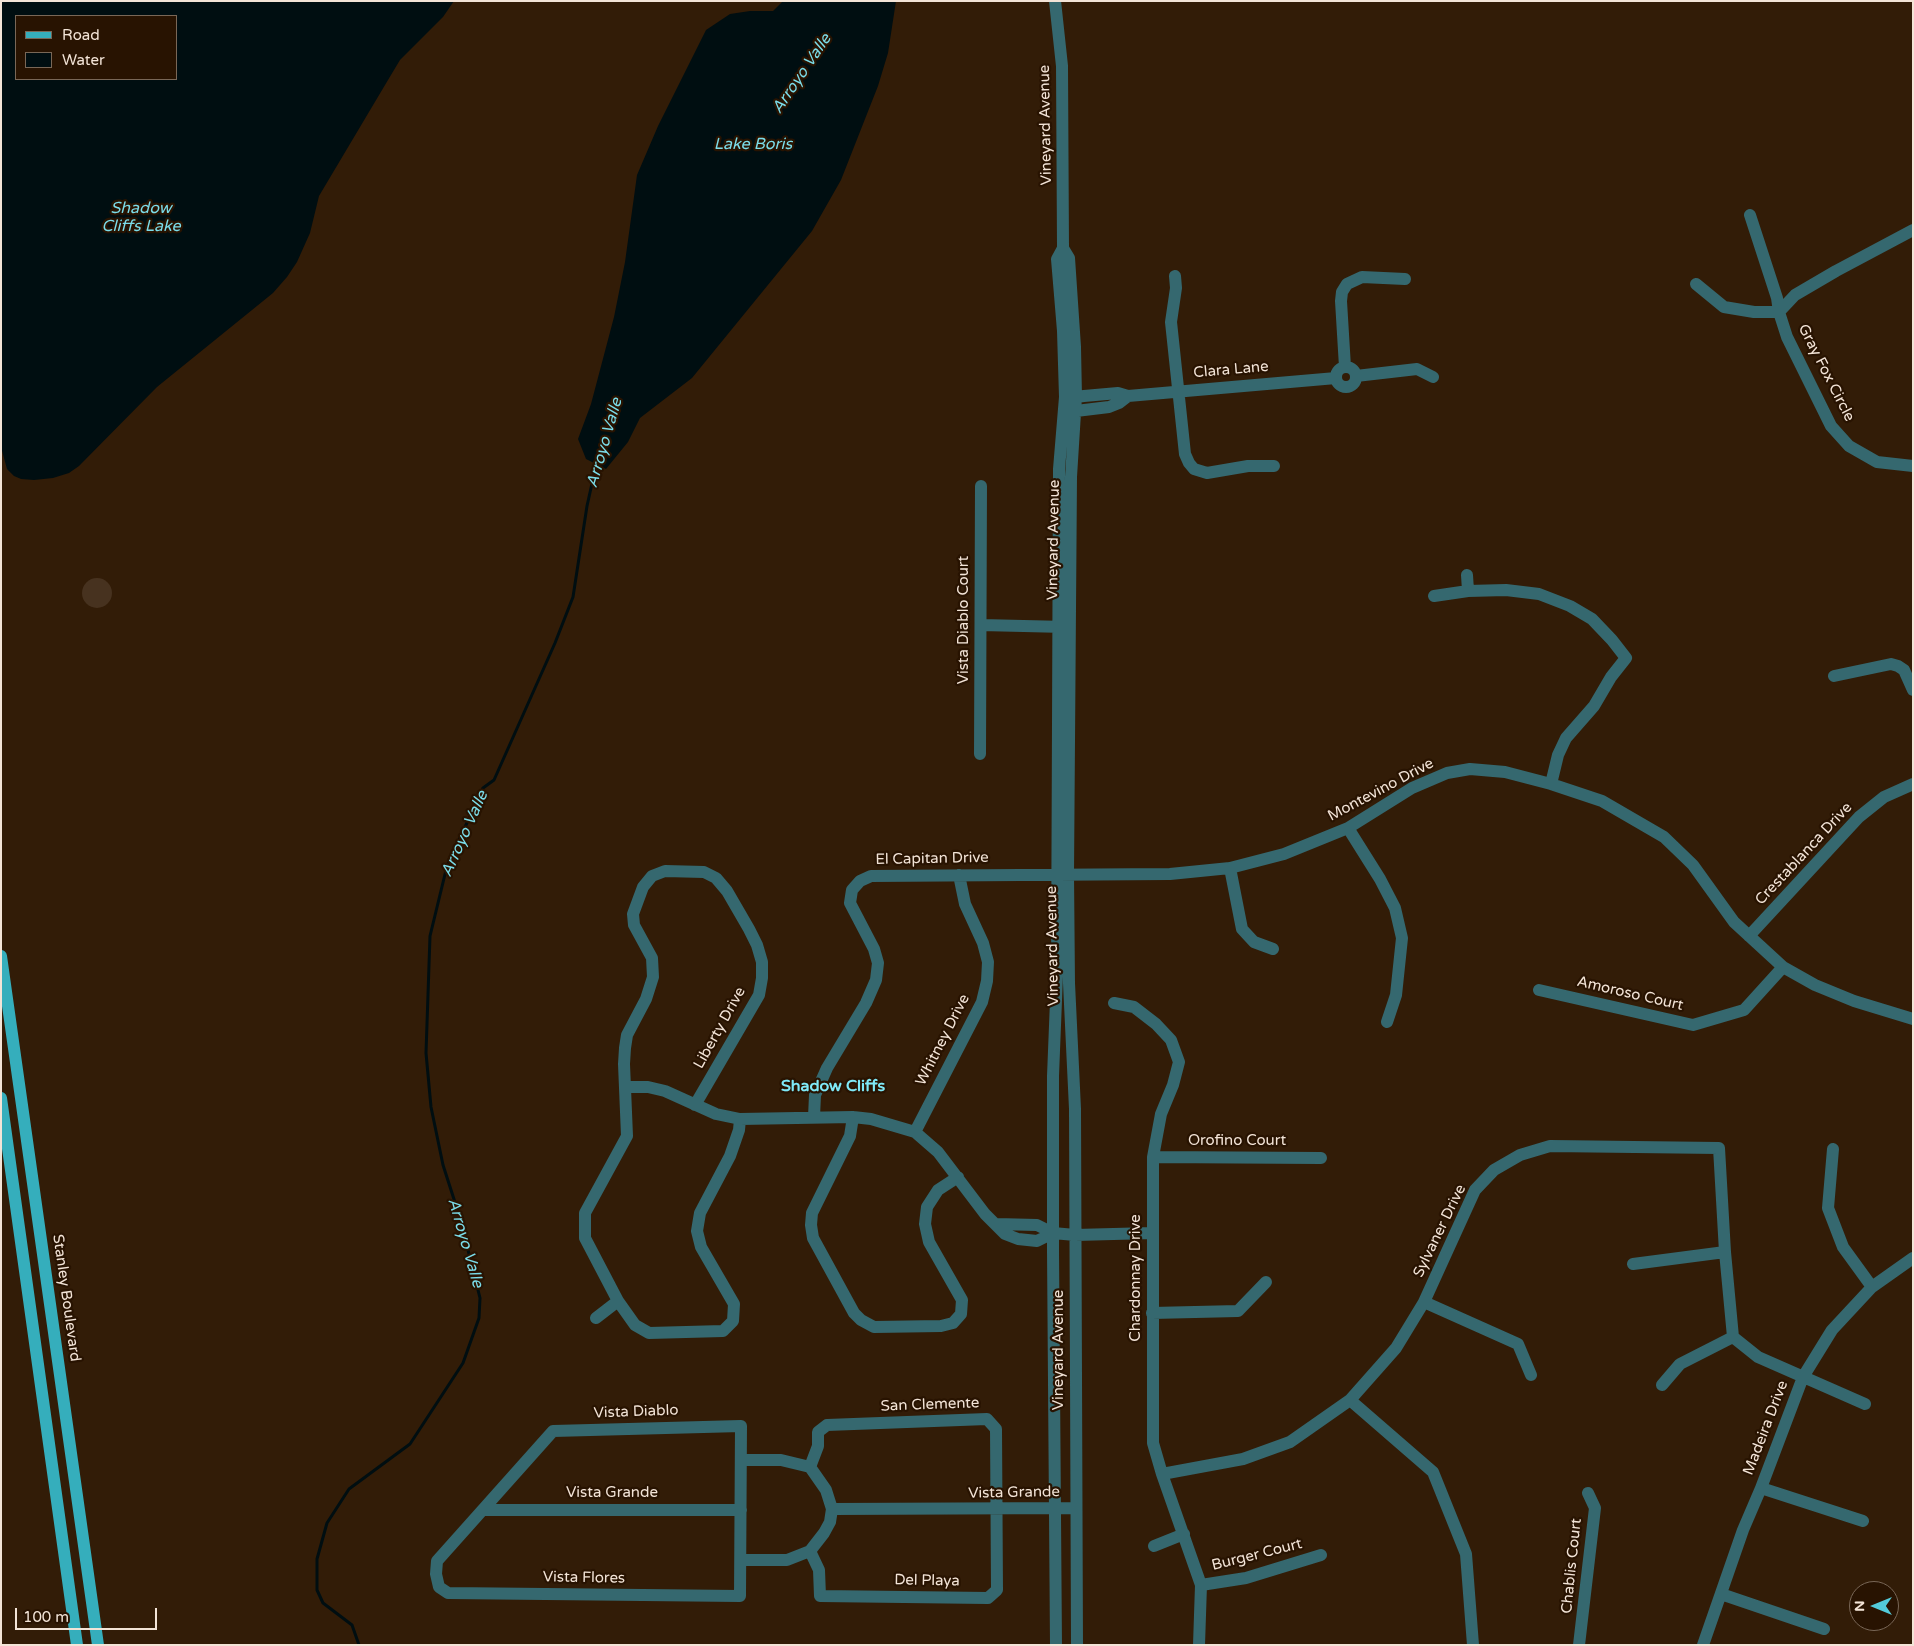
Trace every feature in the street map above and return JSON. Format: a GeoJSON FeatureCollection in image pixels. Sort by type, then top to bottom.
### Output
{"type":"FeatureCollection","features":[{"type":"Feature","properties":{"kind":"main road","name":"Stanley Boulevard"},"geometry":{"type":"LineString","coordinates":[[1,956],[98,1645]]}},
{"type":"Feature","properties":{"kind":"main road"},"geometry":{"type":"LineString","coordinates":[[1,1098],[77,1645]]}},
{"type":"Feature","properties":{"kind":"street","name":"Vineyard Avenue"},"geometry":{"type":"LineString","coordinates":[[1055,1],[1062,66],[1063,248],[1057,259],[1070,410],[1059,469],[1064,627],[1062,874],[1054,1076],[1052,1233],[1056,1645]]}},
{"type":"Feature","properties":{"kind":"street","name":"Gray Fox Circle"},"geometry":{"type":"LineString","coordinates":[[1750,215],[1787,337],[1831,426],[1849,446],[1877,462],[1913,466]]}},
{"type":"Feature","properties":{"kind":"street"},"geometry":{"type":"LineString","coordinates":[[1696,284],[1724,307],[1754,312],[1779,312],[1795,295],[1913,230]]}},
{"type":"Feature","properties":{"kind":"street","name":"Vineyard Avenue"},"geometry":{"type":"LineString","coordinates":[[1063,248],[1069,258],[1075,347],[1076,397]]}},
{"type":"Feature","properties":{"kind":"street"},"geometry":{"type":"LineString","coordinates":[[1175,276],[1176,288],[1171,322],[1186,454],[1189,463],[1194,469],[1207,473],[1248,466],[1274,466]]}},
{"type":"Feature","properties":{"kind":"street"},"geometry":{"type":"LineString","coordinates":[[1345,367],[1341,301],[1342,292],[1347,284],[1362,277],[1405,279]]}},
{"type":"Feature","properties":{"kind":"street"},"geometry":{"type":"LineString","coordinates":[[1345,367],[1351,368],[1356,376],[1353,384],[1348,387],[1340,385],[1336,378],[1338,370],[1345,367]]}},
{"type":"Feature","properties":{"kind":"street"},"geometry":{"type":"LineString","coordinates":[[1356,376],[1417,369],[1433,377]]}},
{"type":"Feature","properties":{"kind":"street","name":"Clara Lane"},"geometry":{"type":"LineString","coordinates":[[1076,397],[1118,393],[1128,396],[1336,378]]}},
{"type":"Feature","properties":{"kind":"street","name":"Clara Lane"},"geometry":{"type":"LineString","coordinates":[[1070,410],[1109,407],[1119,403],[1128,396]]}},
{"type":"Feature","properties":{"kind":"street"},"geometry":{"type":"LineString","coordinates":[[1070,410],[1076,397]]}},
{"type":"Feature","properties":{"kind":"street","name":"Vista Diablo Court"},"geometry":{"type":"LineString","coordinates":[[980,754],[981,486]]}},
{"type":"Feature","properties":{"kind":"street"},"geometry":{"type":"LineString","coordinates":[[1467,575],[1468,592]]}},
{"type":"Feature","properties":{"kind":"street"},"geometry":{"type":"LineString","coordinates":[[1434,596],[1506,590],[1539,594],[1570,606],[1592,620],[1612,640],[1626,658],[1611,677],[1594,706],[1566,738],[1558,755],[1551,784]]}},
{"type":"Feature","properties":{"kind":"street"},"geometry":{"type":"LineString","coordinates":[[981,625],[1064,627]]}},
{"type":"Feature","properties":{"kind":"street"},"geometry":{"type":"LineString","coordinates":[[1834,676],[1891,664],[1904,670],[1913,690]]}},
{"type":"Feature","properties":{"kind":"street","name":"Montevino Drive"},"geometry":{"type":"LineString","coordinates":[[1062,874],[1170,874],[1230,868],[1284,854],[1348,828],[1412,788],[1447,773],[1470,769],[1505,772],[1551,784],[1602,801],[1664,837],[1693,865],[1734,922],[1783,967],[1815,986],[1913,1019]]}},
{"type":"Feature","properties":{"kind":"street","name":"Crestablanca Drive"},"geometry":{"type":"LineString","coordinates":[[1749,936],[1859,817],[1884,798],[1913,784]]}},
{"type":"Feature","properties":{"kind":"street"},"geometry":{"type":"LineString","coordinates":[[1348,828],[1380,879],[1395,908],[1402,938],[1396,995],[1386,1022]]}},
{"type":"Feature","properties":{"kind":"street"},"geometry":{"type":"LineString","coordinates":[[1230,868],[1242,929],[1254,942],[1273,949]]}},
{"type":"Feature","properties":{"kind":"street","name":"Liberty Drive"},"geometry":{"type":"LineString","coordinates":[[695,1105],[759,994],[762,962],[757,945],[716,878],[704,872],[665,871],[652,876],[643,887],[633,914],[634,925],[652,958],[653,977],[646,999],[627,1035],[624,1064],[627,1136],[585,1213],[585,1238],[618,1300],[635,1325],[650,1333],[723,1331],[733,1321],[734,1304],[701,1247],[697,1231],[700,1212],[730,1156],[739,1130],[740,1119]]}},
{"type":"Feature","properties":{"kind":"street","name":"Whitney Drive"},"geometry":{"type":"LineString","coordinates":[[914,1132],[982,1002],[987,981],[988,962],[983,943],[965,904],[959,874]]}},
{"type":"Feature","properties":{"kind":"street","name":"Vineyard Avenue"},"geometry":{"type":"LineString","coordinates":[[1062,874],[1075,1109],[1077,1645]]}},
{"type":"Feature","properties":{"kind":"street","name":"El Capitan Drive"},"geometry":{"type":"LineString","coordinates":[[814,1117],[815,1095],[827,1068],[866,1003],[876,980],[878,962],[874,949],[850,903],[852,890],[860,881],[871,876],[1062,874]]}},
{"type":"Feature","properties":{"kind":"street","name":"Amoroso Court"},"geometry":{"type":"LineString","coordinates":[[1539,990],[1693,1025],[1744,1010],[1783,967]]}},
{"type":"Feature","properties":{"kind":"street","name":"Chardonnay Drive"},"geometry":{"type":"LineString","coordinates":[[1114,1003],[1134,1007],[1156,1024],[1171,1040],[1180,1062],[1161,1114],[1154,1157],[1152,1233],[1154,1442],[1162,1474],[1201,1585]]}},
{"type":"Feature","properties":{"kind":"street"},"geometry":{"type":"LineString","coordinates":[[625,1087],[648,1087],[665,1091],[716,1114],[740,1119],[853,1117],[871,1119],[914,1132],[938,1152],[958,1176],[971,1196],[996,1224],[1037,1225],[1052,1233],[1075,1235],[1152,1233]]}},
{"type":"Feature","properties":{"kind":"street"},"geometry":{"type":"LineString","coordinates":[[853,1117],[850,1136],[812,1212],[811,1225],[813,1238],[854,1313],[861,1320],[874,1327],[941,1326],[953,1323],[961,1314],[962,1300],[929,1242],[925,1224],[927,1206],[938,1190],[958,1176]]}},
{"type":"Feature","properties":{"kind":"street","name":"Sylvaner Drive"},"geometry":{"type":"LineString","coordinates":[[1162,1474],[1243,1459],[1290,1442],[1350,1400],[1396,1348],[1424,1302],[1475,1190],[1494,1170],[1520,1155],[1550,1146],[1719,1148],[1725,1252],[1733,1337]]}},
{"type":"Feature","properties":{"kind":"street"},"geometry":{"type":"LineString","coordinates":[[1833,1149],[1828,1208],[1843,1247],[1872,1287]]}},
{"type":"Feature","properties":{"kind":"street","name":"Orofino Court"},"geometry":{"type":"LineString","coordinates":[[1154,1157],[1321,1158]]}},
{"type":"Feature","properties":{"kind":"street"},"geometry":{"type":"LineString","coordinates":[[1633,1264],[1725,1252]]}},
{"type":"Feature","properties":{"kind":"street","name":"Madeira Drive"},"geometry":{"type":"LineString","coordinates":[[1703,1645],[1743,1530],[1803,1377],[1832,1330],[1872,1287],[1913,1258]]}},
{"type":"Feature","properties":{"kind":"street"},"geometry":{"type":"LineString","coordinates":[[1152,1314],[1238,1311],[1266,1282]]}},
{"type":"Feature","properties":{"kind":"street"},"geometry":{"type":"LineString","coordinates":[[596,1318],[618,1300]]}},
{"type":"Feature","properties":{"kind":"street"},"geometry":{"type":"LineString","coordinates":[[1424,1302],[1518,1344],[1531,1375]]}},
{"type":"Feature","properties":{"kind":"street"},"geometry":{"type":"LineString","coordinates":[[1662,1385],[1680,1364],[1733,1337],[1758,1357],[1866,1404]]}},
{"type":"Feature","properties":{"kind":"street"},"geometry":{"type":"LineString","coordinates":[[1350,1400],[1433,1472],[1466,1554],[1473,1645]]}},
{"type":"Feature","properties":{"kind":"street","name":"San Clemente"},"geometry":{"type":"LineString","coordinates":[[810,1467],[818,1446],[818,1432],[827,1425],[987,1419],[996,1429],[996,1510]]}},
{"type":"Feature","properties":{"kind":"street","name":"Vista Diablo"},"geometry":{"type":"LineString","coordinates":[[483,1510],[553,1431],[741,1426],[741,1510]]}},
{"type":"Feature","properties":{"kind":"street"},"geometry":{"type":"LineString","coordinates":[[741,1460],[781,1460],[810,1467],[826,1490],[832,1509],[830,1522],[824,1534],[810,1551],[787,1560],[741,1560]]}},
{"type":"Feature","properties":{"kind":"street"},"geometry":{"type":"LineString","coordinates":[[1761,1488],[1863,1521]]}},
{"type":"Feature","properties":{"kind":"street","name":"Chablis Court"},"geometry":{"type":"LineString","coordinates":[[1579,1645],[1595,1508],[1588,1493]]}},
{"type":"Feature","properties":{"kind":"street","name":"Vista Grande"},"geometry":{"type":"LineString","coordinates":[[832,1509],[996,1510],[1076,1508]]}},
{"type":"Feature","properties":{"kind":"street","name":"Vista Grande"},"geometry":{"type":"LineString","coordinates":[[483,1510],[741,1510]]}},
{"type":"Feature","properties":{"kind":"street","name":"Vista Flores"},"geometry":{"type":"LineString","coordinates":[[483,1510],[437,1561],[436,1574],[439,1587],[448,1593],[740,1596],[741,1510]]}},
{"type":"Feature","properties":{"kind":"street","name":"Del Playa"},"geometry":{"type":"LineString","coordinates":[[810,1551],[819,1570],[820,1596],[988,1598],[997,1590],[996,1510]]}},
{"type":"Feature","properties":{"kind":"street"},"geometry":{"type":"LineString","coordinates":[[1154,1546],[1184,1534]]}},
{"type":"Feature","properties":{"kind":"street","name":"Burger Court"},"geometry":{"type":"LineString","coordinates":[[1201,1585],[1246,1578],[1321,1555]]}},
{"type":"Feature","properties":{"kind":"street"},"geometry":{"type":"LineString","coordinates":[[1199,1645],[1201,1585]]}},
{"type":"Feature","properties":{"kind":"street"},"geometry":{"type":"LineString","coordinates":[[1721,1594],[1824,1630]]}},
{"type":"Feature","properties":{"kind":"shaded area"},"geometry":{"type":"Polygon","coordinates":[[[97,578],[108,582],[112,593],[108,604],[97,608],[86,604],[82,593],[86,582],[97,578]]]}},
{"type":"Feature","properties":{"kind":"water","name":"Shadow Cliffs Lake"},"geometry":{"type":"Polygon","coordinates":[[[1,1],[454,1],[443,17],[400,60],[319,196],[310,233],[297,262],[273,293],[157,387],[79,466],[69,473],[53,478],[34,480],[21,479],[14,476],[7,469],[1,447],[1,1]]]}},
{"type":"Feature","properties":{"kind":"water","name":"Lake Boris"},"geometry":{"type":"Polygon","coordinates":[[[783,1],[896,1],[888,53],[878,86],[841,180],[812,231],[692,378],[640,418],[628,442],[606,469],[586,459],[578,439],[591,404],[614,317],[625,262],[637,175],[658,126],[706,30],[730,14],[750,11],[773,11],[783,1]]]}},
{"type":"Feature","properties":{"kind":"waterway","name":"Arroyo Valle"},"geometry":{"type":"LineString","coordinates":[[359,1645],[352,1625],[323,1603],[317,1590],[317,1559],[327,1523],[349,1489],[410,1444],[463,1363],[479,1318],[480,1298],[460,1218],[443,1165],[431,1107],[426,1053],[430,936],[447,866],[483,788],[494,780],[555,643],[573,597],[587,506],[597,461]]}},
{"type":"Feature","properties":{"kind":"district","name":"Shadow Cliffs"},"geometry":{"type":"Point","coordinates":[833,1087]}}]}
